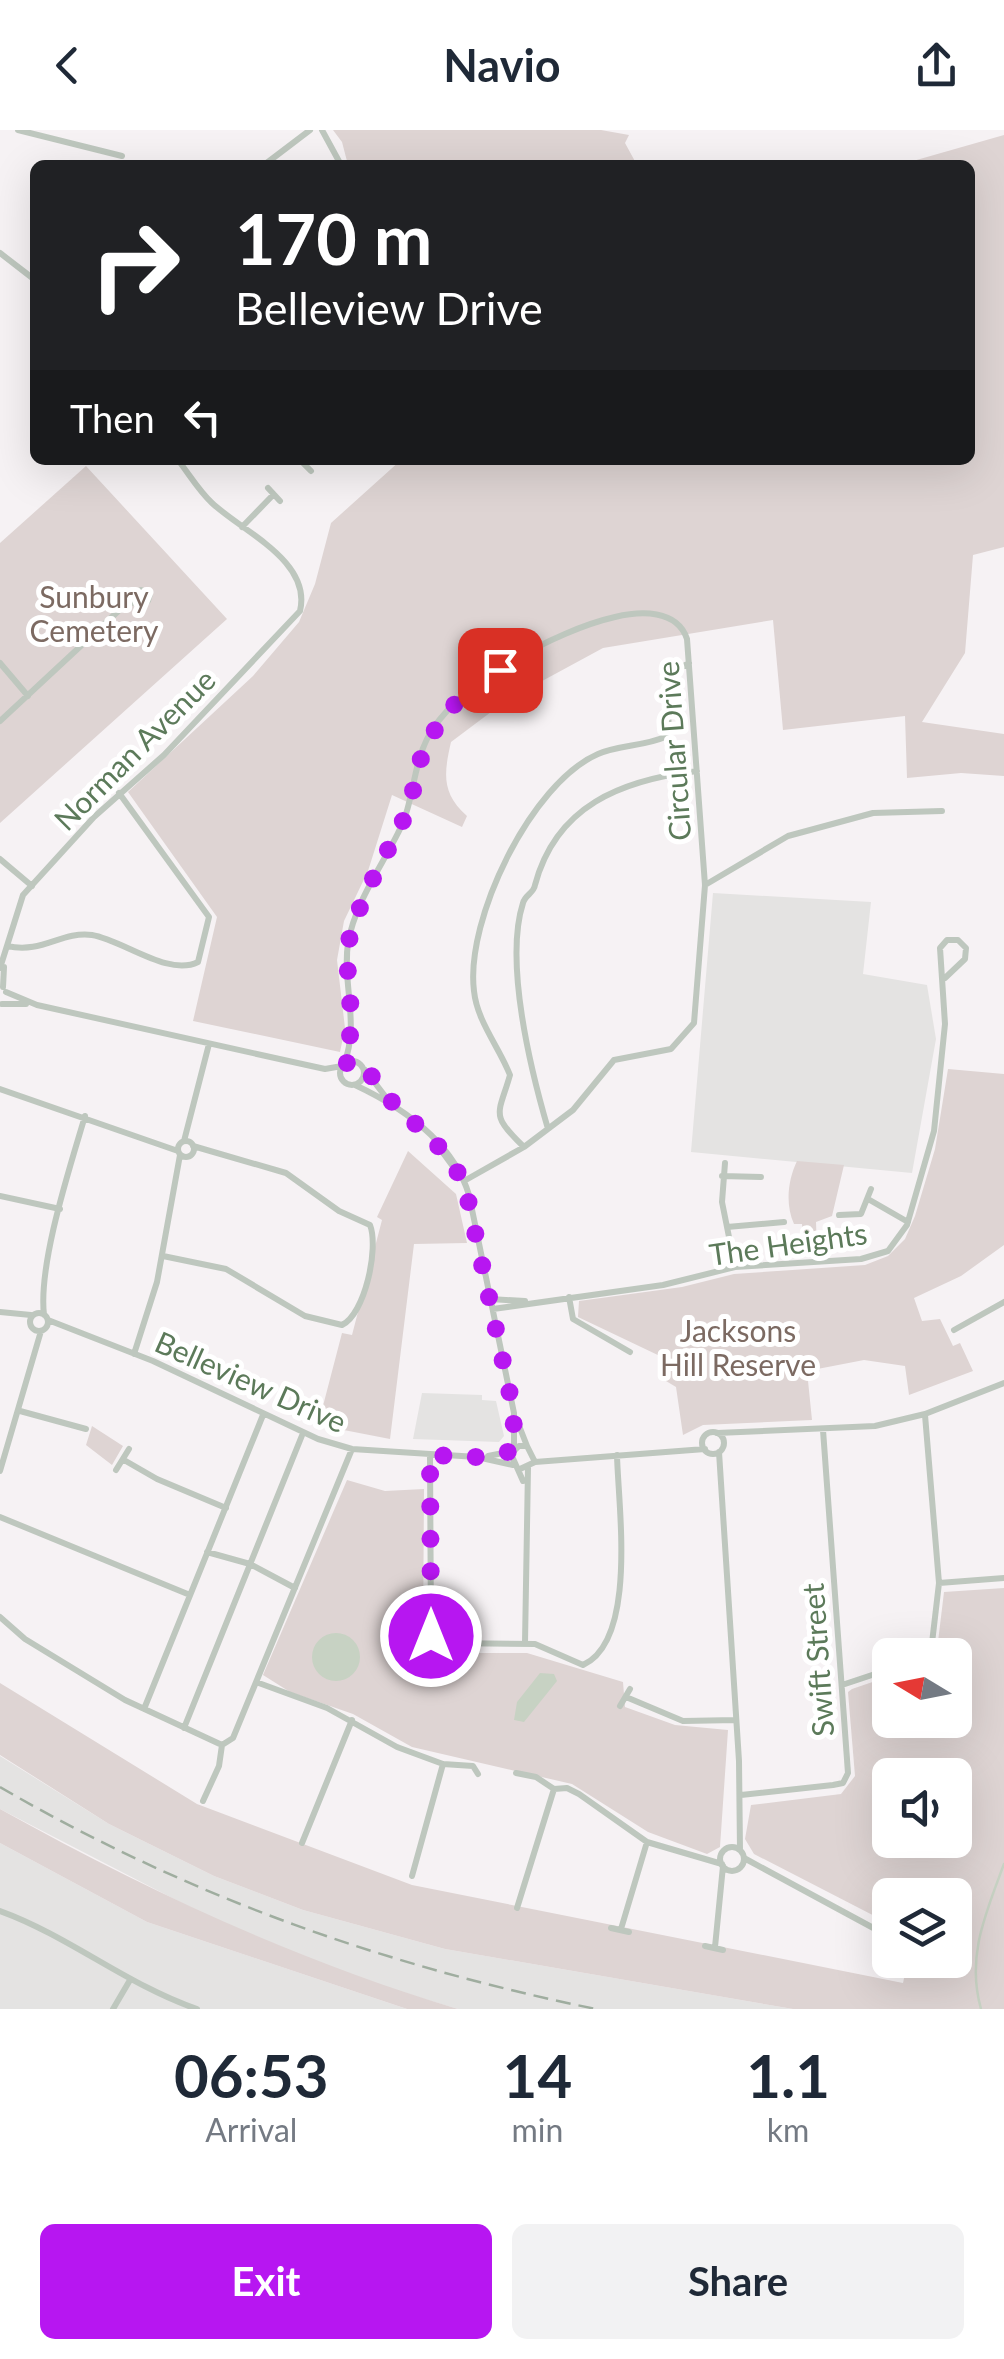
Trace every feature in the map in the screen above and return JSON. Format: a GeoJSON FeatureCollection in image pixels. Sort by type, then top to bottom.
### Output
{"type":"FeatureCollection","features":[{"type":"Feature","properties":{"kind":"street"},"geometry":{"type":"LineString","coordinates":[[18,130],[122,156]]}},
{"type":"Feature","properties":{"kind":"street"},"geometry":{"type":"LineString","coordinates":[[271,160],[310,130]]}},
{"type":"Feature","properties":{"kind":"street"},"geometry":{"type":"LineString","coordinates":[[322,130],[338,160]]}},
{"type":"Feature","properties":{"kind":"street"},"geometry":{"type":"LineString","coordinates":[[0,253],[30,276]]}},
{"type":"Feature","properties":{"kind":"street"},"geometry":{"type":"LineString","coordinates":[[182,465],[208,500],[242,527],[277,498],[268,488]]}},
{"type":"Feature","properties":{"kind":"street","name":"Norman Avenue"},"geometry":{"type":"LineString","coordinates":[[0,968],[16,913],[32,886],[119,793],[164,755],[280,636],[300,610],[303,587],[270,548],[242,527]]}},
{"type":"Feature","properties":{"kind":"street"},"geometry":{"type":"LineString","coordinates":[[0,721],[131,604]]}},
{"type":"Feature","properties":{"kind":"street","name":"Circular Drive"},"geometry":{"type":"LineString","coordinates":[[342,1065],[352,1026],[347,960],[350,934],[366,892],[408,811],[419,758],[438,720],[471,690],[571,632],[616,616],[656,614],[676,622],[685,632],[689,663],[706,884],[690,1031],[671,1049],[614,1060],[579,1104],[524,1147],[464,1181]]}},
{"type":"Feature","properties":{"kind":"street"},"geometry":{"type":"LineString","coordinates":[[524,1147],[508,1133],[499,1114],[500,1097],[510,1075],[474,994],[473,970],[493,888],[522,830],[562,781],[598,754],[665,737],[670,720],[668,685],[680,667],[689,663]]}},
{"type":"Feature","properties":{"kind":"street"},"geometry":{"type":"LineString","coordinates":[[0,664],[28,696]]}},
{"type":"Feature","properties":{"kind":"street"},"geometry":{"type":"LineString","coordinates":[[548,1129],[524,1028],[518,940],[524,899],[534,890],[537,868],[550,845],[588,806],[648,779],[697,771]]}},
{"type":"Feature","properties":{"kind":"street"},"geometry":{"type":"LineString","coordinates":[[6,948],[38,949],[70,936],[90,935],[158,959],[189,966],[198,962],[210,917],[119,793]]}},
{"type":"Feature","properties":{"kind":"street"},"geometry":{"type":"LineString","coordinates":[[706,884],[788,836],[873,812],[942,811]]}},
{"type":"Feature","properties":{"kind":"street"},"geometry":{"type":"LineString","coordinates":[[0,859],[32,886]]}},
{"type":"Feature","properties":{"kind":"street","name":"The Heights"},"geometry":{"type":"LineString","coordinates":[[492,1309],[663,1285],[735,1267],[870,1257],[893,1246],[908,1222],[938,1105],[945,978],[940,948],[947,940],[958,940],[966,948],[965,959],[945,978]]}},
{"type":"Feature","properties":{"kind":"street","name":"Norman Avenue"},"geometry":{"type":"LineString","coordinates":[[1,1005],[6,948]]}},
{"type":"Feature","properties":{"kind":"street"},"geometry":{"type":"LineString","coordinates":[[3,988],[38,1005]]}},
{"type":"Feature","properties":{"kind":"street"},"geometry":{"type":"LineString","coordinates":[[1,1005],[38,1005],[325,1069],[355,1060],[400,1112]]}},
{"type":"Feature","properties":{"kind":"street"},"geometry":{"type":"LineString","coordinates":[[134,1354],[162,1256],[209,1044]]}},
{"type":"Feature","properties":{"kind":"street"},"geometry":{"type":"LineString","coordinates":[[293,1062],[355,1084],[400,1112],[430,1135],[464,1181],[514,1413],[530,1448],[524,1466],[525,1643]]}},
{"type":"Feature","properties":{"kind":"street"},"geometry":{"type":"LineString","coordinates":[[342,1065],[342,1080]]}},
{"type":"Feature","properties":{"kind":"street"},"geometry":{"type":"LineString","coordinates":[[355,1084],[364,1076],[364,1068]]}},
{"type":"Feature","properties":{"kind":"street"},"geometry":{"type":"LineString","coordinates":[[0,1089],[159,1142],[286,1172],[338,1211],[370,1225],[374,1236],[356,1313],[342,1325],[305,1316],[226,1269],[162,1256]]}},
{"type":"Feature","properties":{"kind":"street"},"geometry":{"type":"LineString","coordinates":[[0,1471],[20,1411],[60,1209],[85,1116]]}},
{"type":"Feature","properties":{"kind":"street"},"geometry":{"type":"LineString","coordinates":[[725,1163],[722,1176],[726,1227],[735,1267]]}},
{"type":"Feature","properties":{"kind":"street"},"geometry":{"type":"LineString","coordinates":[[722,1176],[760,1177]]}},
{"type":"Feature","properties":{"kind":"street"},"geometry":{"type":"LineString","coordinates":[[839,1215],[859,1216],[871,1189]]}},
{"type":"Feature","properties":{"kind":"street"},"geometry":{"type":"LineString","coordinates":[[0,1196],[60,1209]]}},
{"type":"Feature","properties":{"kind":"street"},"geometry":{"type":"LineString","coordinates":[[868,1199],[908,1222]]}},
{"type":"Feature","properties":{"kind":"street"},"geometry":{"type":"LineString","coordinates":[[726,1227],[784,1222]]}},
{"type":"Feature","properties":{"kind":"street"},"geometry":{"type":"LineString","coordinates":[[569,1297],[573,1319],[630,1352]]}},
{"type":"Feature","properties":{"kind":"street","name":"The Heights"},"geometry":{"type":"LineString","coordinates":[[490,1299],[532,1302]]}},
{"type":"Feature","properties":{"kind":"street"},"geometry":{"type":"LineString","coordinates":[[954,1330],[1004,1302]]}},
{"type":"Feature","properties":{"kind":"street","name":"Belleview Drive"},"geometry":{"type":"LineString","coordinates":[[2,1313],[71,1331],[134,1354],[303,1434],[352,1448],[477,1457],[524,1466],[563,1456],[721,1449]]}},
{"type":"Feature","properties":{"kind":"street"},"geometry":{"type":"LineString","coordinates":[[723,1896],[742,1854],[718,1484],[721,1449],[717,1433],[874,1426],[925,1414],[1004,1383]]}},
{"type":"Feature","properties":{"kind":"street"},"geometry":{"type":"LineString","coordinates":[[20,1411],[86,1430]]}},
{"type":"Feature","properties":{"kind":"street"},"geometry":{"type":"LineString","coordinates":[[514,1413],[513,1450],[524,1466]]}},
{"type":"Feature","properties":{"kind":"street"},"geometry":{"type":"LineString","coordinates":[[925,1414],[939,1583],[933,1638]]}},
{"type":"Feature","properties":{"kind":"street"},"geometry":{"type":"LineString","coordinates":[[144,1709],[263,1416]]}},
{"type":"Feature","properties":{"kind":"street"},"geometry":{"type":"LineString","coordinates":[[721,1449],[744,1430]]}},
{"type":"Feature","properties":{"kind":"street","name":"Swift Street"},"geometry":{"type":"LineString","coordinates":[[741,1795],[843,1782],[848,1773],[822,1430]]}},
{"type":"Feature","properties":{"kind":"street","name":"Belleview Drive"},"geometry":{"type":"LineString","coordinates":[[678,1449],[717,1433]]}},
{"type":"Feature","properties":{"kind":"street"},"geometry":{"type":"LineString","coordinates":[[184,1728],[303,1434]]}},
{"type":"Feature","properties":{"kind":"street"},"geometry":{"type":"LineString","coordinates":[[705,1436],[718,1484]]}},
{"type":"Feature","properties":{"kind":"street"},"geometry":{"type":"LineString","coordinates":[[202,1800],[219,1766],[222,1745],[233,1738],[352,1448]]}},
{"type":"Feature","properties":{"kind":"street","name":"Belleview Drive"},"geometry":{"type":"LineString","coordinates":[[477,1457],[530,1448],[563,1456]]}},
{"type":"Feature","properties":{"kind":"street"},"geometry":{"type":"LineString","coordinates":[[116,1470],[129,1449]]}},
{"type":"Feature","properties":{"kind":"street"},"geometry":{"type":"LineString","coordinates":[[430,1455],[431,1636],[444,1643],[525,1643],[583,1665],[590,1662],[620,1610],[618,1454]]}},
{"type":"Feature","properties":{"kind":"street"},"geometry":{"type":"LineString","coordinates":[[124,1460],[157,1480],[226,1508]]}},
{"type":"Feature","properties":{"kind":"street"},"geometry":{"type":"LineString","coordinates":[[0,1516],[190,1595]]}},
{"type":"Feature","properties":{"kind":"street"},"geometry":{"type":"LineString","coordinates":[[208,1552],[250,1564],[295,1588]]}},
{"type":"Feature","properties":{"kind":"street"},"geometry":{"type":"LineString","coordinates":[[939,1583],[1004,1578]]}},
{"type":"Feature","properties":{"kind":"street"},"geometry":{"type":"LineString","coordinates":[[0,1617],[25,1639],[144,1709],[222,1745]]}},
{"type":"Feature","properties":{"kind":"street"},"geometry":{"type":"LineString","coordinates":[[842,1685],[872,1675]]}},
{"type":"Feature","properties":{"kind":"street"},"geometry":{"type":"LineString","coordinates":[[256,1682],[352,1720],[397,1747],[440,1762],[472,1766],[478,1774]]}},
{"type":"Feature","properties":{"kind":"street"},"geometry":{"type":"LineString","coordinates":[[620,1706],[628,1693],[684,1721],[736,1720]]}},
{"type":"Feature","properties":{"kind":"street"},"geometry":{"type":"LineString","coordinates":[[302,1844],[352,1720]]}},
{"type":"Feature","properties":{"kind":"street"},"geometry":{"type":"LineString","coordinates":[[412,1876],[440,1762]]}},
{"type":"Feature","properties":{"kind":"street"},"geometry":{"type":"LineString","coordinates":[[516,1772],[536,1777],[554,1789],[567,1788],[579,1794],[648,1842],[736,1869],[764,1872]]}},
{"type":"Feature","properties":{"kind":"street"},"geometry":{"type":"LineString","coordinates":[[517,1908],[554,1789]]}},
{"type":"Feature","properties":{"kind":"street"},"geometry":{"type":"LineString","coordinates":[[705,1946],[719,1949],[725,1850],[738,1821]]}},
{"type":"Feature","properties":{"kind":"street"},"geometry":{"type":"LineString","coordinates":[[620,1930],[648,1842]]}},
{"type":"Feature","properties":{"kind":"street"},"geometry":{"type":"LineString","coordinates":[[703,1856],[725,1850],[742,1854],[764,1872],[872,1928]]}},
{"type":"Feature","properties":{"kind":"street"},"geometry":{"type":"LineString","coordinates":[[0,1911],[26,1920],[130,1980],[197,2009]]}},
{"type":"Feature","properties":{"kind":"street"},"geometry":{"type":"LineString","coordinates":[[113,2009],[130,1980]]}},
{"type":"Feature","properties":{"kind":"shaded area"},"geometry":{"type":"Polygon","coordinates":[[[713,893],[871,902],[863,974],[927,985],[936,1039],[912,1173],[691,1152],[713,893]]]}},
{"type":"Feature","properties":{"kind":"shaded area"},"geometry":{"type":"Polygon","coordinates":[[[422,1393],[482,1395],[482,1400],[496,1401],[504,1436],[499,1442],[413,1439],[422,1393]]]}},
{"type":"Feature","properties":{"kind":"shaded area"},"geometry":{"type":"Polygon","coordinates":[[[336,1633],[353,1640],[360,1657],[353,1674],[336,1681],[319,1674],[312,1657],[319,1640],[336,1633]]]}},
{"type":"Feature","properties":{"kind":"shaded area"},"geometry":{"type":"Polygon","coordinates":[[[540,1673],[554,1674],[557,1681],[524,1722],[514,1720],[517,1702],[540,1673]]]}},
{"type":"Feature","properties":{"kind":"shaded area"},"geometry":{"type":"Polygon","coordinates":[[[0,1756],[109,1824],[214,1876],[303,1910],[445,1949],[793,2009],[458,2009],[351,1977],[236,1931],[0,1809],[0,1756]]]}},
{"type":"Feature","properties":{"kind":"shaded area"},"geometry":{"type":"Polygon","coordinates":[[[0,1843],[147,1922],[407,2009],[0,2009],[0,1843]]]}},
{"type":"Feature","properties":{"kind":"green space"},"geometry":{"type":"Polygon","coordinates":[[[333,130],[601,130],[629,135],[625,143],[634,160],[347,160],[342,142],[333,130]]]}},
{"type":"Feature","properties":{"kind":"green space"},"geometry":{"type":"Polygon","coordinates":[[[1004,135],[1004,547],[973,555],[965,653],[922,722],[1004,734],[1004,776],[961,773],[907,778],[905,716],[783,730],[773,620],[603,648],[507,700],[451,742],[447,782],[453,799],[467,816],[462,827],[392,795],[368,871],[344,921],[337,960],[345,1028],[340,1052],[193,1021],[217,917],[128,792],[253,676],[299,622],[315,584],[331,523],[395,465],[975,465],[975,160],[916,160],[1004,135]]]}},
{"type":"Feature","properties":{"kind":"green space","name":"Sunbury Cemetery"},"geometry":{"type":"Polygon","coordinates":[[[86,466],[227,619],[0,823],[0,543],[86,466]]]}},
{"type":"Feature","properties":{"kind":"green space","name":"Jacksons Hill Reserve"},"geometry":{"type":"Polygon","coordinates":[[[948,1069],[1004,1074],[1004,1245],[961,1276],[914,1298],[922,1321],[940,1319],[953,1346],[960,1343],[973,1371],[909,1395],[905,1366],[864,1360],[807,1371],[812,1420],[703,1425],[683,1435],[676,1387],[661,1378],[662,1357],[578,1317],[579,1301],[682,1287],[734,1274],[865,1265],[888,1256],[905,1239],[915,1216],[935,1149],[948,1069]]]}},
{"type":"Feature","properties":{"kind":"green space"},"geometry":{"type":"Polygon","coordinates":[[[408,1151],[456,1194],[467,1243],[414,1244],[390,1439],[318,1425],[342,1333],[352,1335],[382,1220],[377,1217],[408,1151]]]}},
{"type":"Feature","properties":{"kind":"green space"},"geometry":{"type":"Polygon","coordinates":[[[797,1161],[844,1165],[832,1216],[816,1222],[817,1251],[804,1253],[802,1224],[794,1224],[789,1200],[797,1161]]]}},
{"type":"Feature","properties":{"kind":"green space"},"geometry":{"type":"Polygon","coordinates":[[[92,1426],[123,1446],[112,1465],[86,1445],[92,1426]]]}},
{"type":"Feature","properties":{"kind":"green space"},"geometry":{"type":"Polygon","coordinates":[[[347,1480],[385,1491],[424,1489],[423,1639],[437,1653],[527,1653],[623,1682],[625,1707],[675,1725],[728,1730],[720,1847],[707,1854],[648,1832],[572,1784],[412,1747],[353,1714],[290,1692],[263,1675],[347,1480]]]}},
{"type":"Feature","properties":{"kind":"green space"},"geometry":{"type":"Polygon","coordinates":[[[1004,1588],[1004,2009],[793,2009],[445,1949],[303,1910],[214,1876],[109,1824],[0,1755],[0,1683],[197,1804],[412,1885],[872,1978],[903,1983],[904,1978],[972,1978],[972,1878],[872,1878],[872,1915],[754,1854],[745,1839],[751,1805],[841,1794],[855,1776],[848,1692],[852,1689],[872,1682],[872,1738],[972,1738],[972,1638],[938,1638],[944,1592],[1004,1588]]]}},
{"type":"Feature","properties":{"kind":"green space"},"geometry":{"type":"Polygon","coordinates":[[[0,1809],[167,1896],[280,1946],[458,2009],[407,2009],[147,1922],[0,1843],[0,1809]]]}},
{"type":"Feature","properties":{"kind":"waterway"},"geometry":{"type":"LineString","coordinates":[[981,2009],[977,1953],[1004,1864]]}},
{"type":"Feature","properties":{"kind":"railway"},"geometry":{"type":"LineString","coordinates":[[0,1787],[142,1862],[289,1923],[440,1971],[596,2009]]}},
{"type":"Feature","properties":{"kind":"route"},"geometry":{"type":"LineString","coordinates":[[431,1636],[430,1455],[477,1457],[513,1451],[514,1413],[464,1181],[430,1135],[400,1112],[362,1064],[355,1060],[344,1064],[352,1026],[347,953],[366,892],[408,811],[417,765],[428,737],[450,708],[500,670]]}}]}
